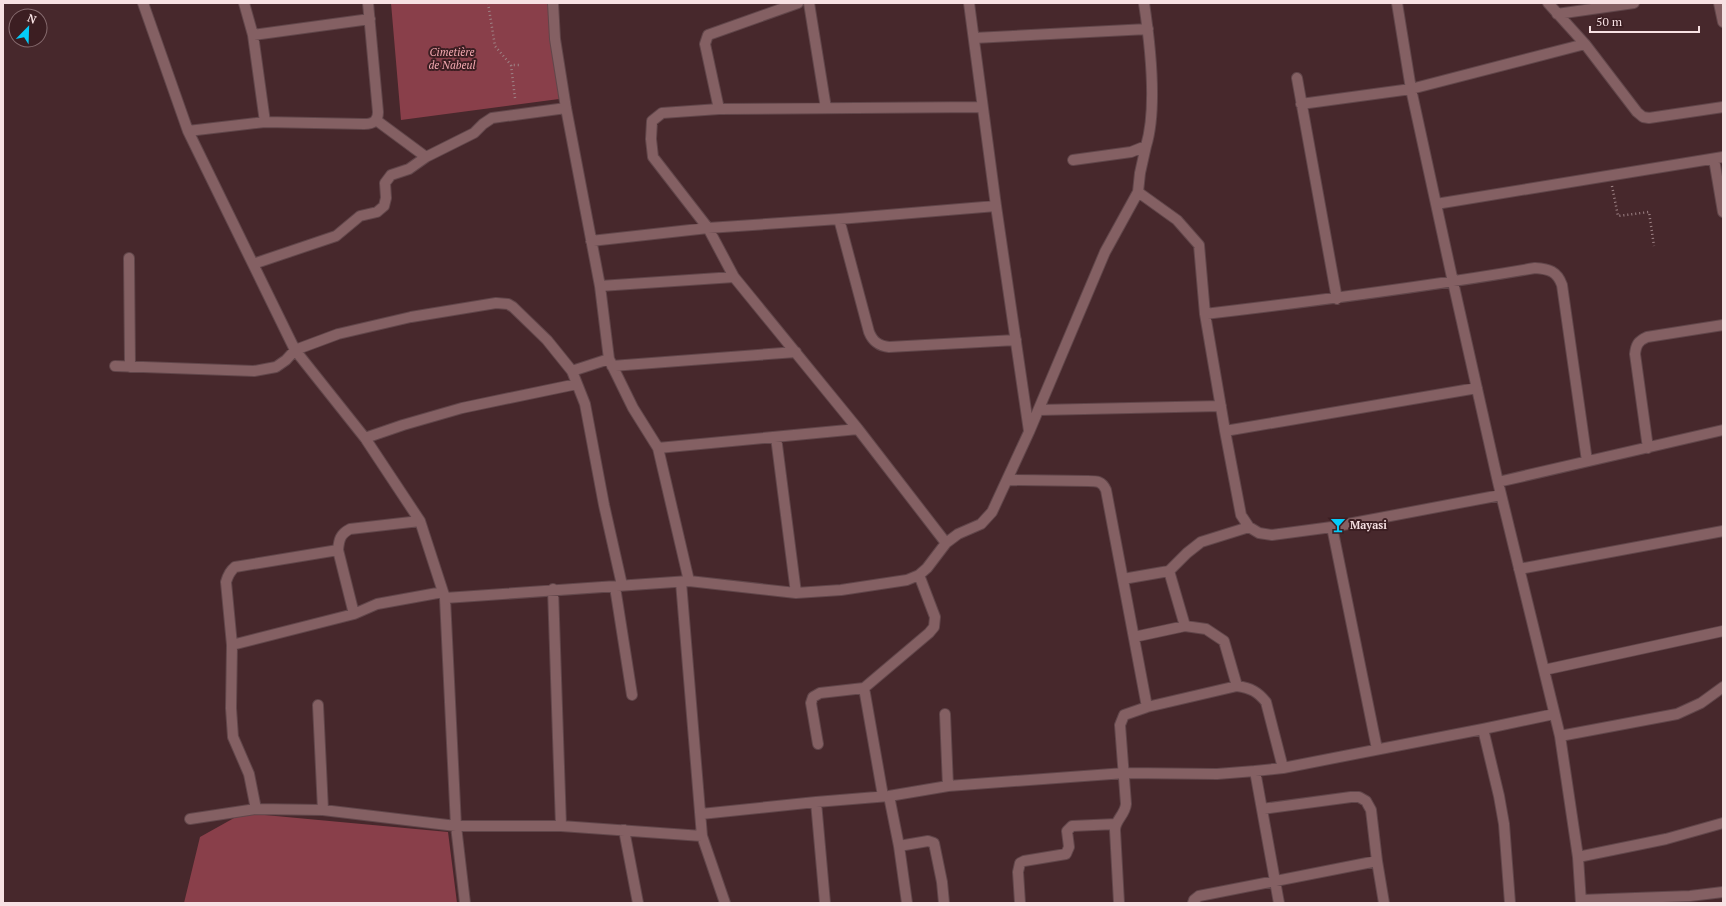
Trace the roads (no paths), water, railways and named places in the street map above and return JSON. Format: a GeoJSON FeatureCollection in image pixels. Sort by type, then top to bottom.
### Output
{"type":"FeatureCollection","features":[{"type":"Feature","properties":{"kind":"street"},"geometry":{"type":"LineString","coordinates":[[143,3],[188,131],[295,350],[365,438],[420,521],[444,595],[456,826],[465,903]]}},
{"type":"Feature","properties":{"kind":"street"},"geometry":{"type":"LineString","coordinates":[[244,3],[253,35],[265,122]]}},
{"type":"Feature","properties":{"kind":"street"},"geometry":{"type":"LineString","coordinates":[[188,131],[265,122],[370,124],[376,120],[378,112],[368,3]]}},
{"type":"Feature","properties":{"kind":"street"},"geometry":{"type":"LineString","coordinates":[[553,3],[555,39],[566,108],[600,286],[611,362],[633,408],[658,448],[685,581],[702,836],[725,903]]}},
{"type":"Feature","properties":{"kind":"street"},"geometry":{"type":"LineString","coordinates":[[719,109],[705,44],[708,35],[798,3]]}},
{"type":"Feature","properties":{"kind":"street"},"geometry":{"type":"LineString","coordinates":[[808,3],[826,108]]}},
{"type":"Feature","properties":{"kind":"street"},"geometry":{"type":"LineString","coordinates":[[969,3],[982,107],[1029,432]]}},
{"type":"Feature","properties":{"kind":"street"},"geometry":{"type":"LineString","coordinates":[[232,645],[354,614],[377,604],[444,595],[685,581],[796,593],[841,590],[907,580],[919,575],[927,568],[946,543],[958,534],[981,524],[987,518],[1008,480],[1105,252],[1138,192],[1140,173],[1151,128],[1152,106],[1148,29],[1144,3]]}},
{"type":"Feature","properties":{"kind":"street"},"geometry":{"type":"LineString","coordinates":[[1397,3],[1411,89],[1453,282],[1501,496],[1560,736],[1578,857],[1581,902],[1692,899],[1723,892]]}},
{"type":"Feature","properties":{"kind":"street"},"geometry":{"type":"LineString","coordinates":[[1548,3],[1585,44],[1637,112],[1644,117],[1723,107]]}},
{"type":"Feature","properties":{"kind":"street"},"geometry":{"type":"LineString","coordinates":[[1557,14],[1634,3]]}},
{"type":"Feature","properties":{"kind":"street"},"geometry":{"type":"LineString","coordinates":[[1719,3],[1723,22]]}},
{"type":"Feature","properties":{"kind":"street"},"geometry":{"type":"LineString","coordinates":[[253,35],[370,19]]}},
{"type":"Feature","properties":{"kind":"street"},"geometry":{"type":"LineString","coordinates":[[974,38],[1148,29]]}},
{"type":"Feature","properties":{"kind":"street"},"geometry":{"type":"LineString","coordinates":[[1301,104],[1411,89],[1585,44]]}},
{"type":"Feature","properties":{"kind":"street"},"geometry":{"type":"LineString","coordinates":[[1297,78],[1337,299]]}},
{"type":"Feature","properties":{"kind":"street"},"geometry":{"type":"LineString","coordinates":[[946,543],[858,429],[734,277],[708,228],[653,157],[651,133],[652,121],[662,113],[719,109],[982,107]]}},
{"type":"Feature","properties":{"kind":"street"},"geometry":{"type":"LineString","coordinates":[[253,264],[336,236],[360,216],[377,212],[384,206],[386,198],[385,183],[391,174],[409,169],[426,157],[474,133],[492,118],[566,108]]}},
{"type":"Feature","properties":{"kind":"street"},"geometry":{"type":"LineString","coordinates":[[376,120],[426,157]]}},
{"type":"Feature","properties":{"kind":"street"},"geometry":{"type":"LineString","coordinates":[[1073,160],[1131,152],[1146,146]]}},
{"type":"Feature","properties":{"kind":"street"},"geometry":{"type":"LineString","coordinates":[[1436,204],[1719,158],[1723,212]]}},
{"type":"Feature","properties":{"kind":"street"},"geometry":{"type":"LineString","coordinates":[[1138,192],[1177,220],[1199,245],[1205,314],[1225,431],[1241,515],[1249,527],[1259,533],[1272,535],[1332,527],[1501,496]]}},
{"type":"Feature","properties":{"kind":"street"},"geometry":{"type":"LineString","coordinates":[[591,241],[708,228],[996,206]]}},
{"type":"Feature","properties":{"kind":"street"},"geometry":{"type":"LineString","coordinates":[[839,219],[868,332],[876,343],[889,347],[1016,340]]}},
{"type":"Feature","properties":{"kind":"street"},"geometry":{"type":"LineString","coordinates":[[129,258],[130,367]]}},
{"type":"Feature","properties":{"kind":"street"},"geometry":{"type":"LineString","coordinates":[[1205,314],[1337,299],[1535,268],[1547,269],[1559,276],[1562,285],[1587,461]]}},
{"type":"Feature","properties":{"kind":"street"},"geometry":{"type":"LineString","coordinates":[[600,286],[734,277]]}},
{"type":"Feature","properties":{"kind":"street"},"geometry":{"type":"LineString","coordinates":[[115,366],[254,371],[276,366],[286,360],[295,350],[338,334],[372,325],[411,317],[503,303],[513,307],[547,340],[572,371],[585,404],[618,586],[632,695]]}},
{"type":"Feature","properties":{"kind":"street"},"geometry":{"type":"LineString","coordinates":[[1648,448],[1635,354],[1636,346],[1640,340],[1647,337],[1723,325]]}},
{"type":"Feature","properties":{"kind":"street"},"geometry":{"type":"LineString","coordinates":[[572,371],[611,362],[796,352]]}},
{"type":"Feature","properties":{"kind":"street"},"geometry":{"type":"LineString","coordinates":[[365,438],[462,408],[542,393],[577,384]]}},
{"type":"Feature","properties":{"kind":"street"},"geometry":{"type":"LineString","coordinates":[[1225,431],[1477,388]]}},
{"type":"Feature","properties":{"kind":"street"},"geometry":{"type":"LineString","coordinates":[[1039,410],[1221,406]]}},
{"type":"Feature","properties":{"kind":"street"},"geometry":{"type":"LineString","coordinates":[[658,448],[858,429]]}},
{"type":"Feature","properties":{"kind":"street"},"geometry":{"type":"LineString","coordinates":[[1498,482],[1723,430]]}},
{"type":"Feature","properties":{"kind":"street"},"geometry":{"type":"LineString","coordinates":[[776,437],[796,593]]}},
{"type":"Feature","properties":{"kind":"street"},"geometry":{"type":"LineString","coordinates":[[1008,480],[1088,481],[1100,482],[1104,485],[1147,707]]}},
{"type":"Feature","properties":{"kind":"street"},"geometry":{"type":"LineString","coordinates":[[354,614],[338,550],[340,536],[343,532],[350,529],[420,521]]}},
{"type":"Feature","properties":{"kind":"street"},"geometry":{"type":"LineString","coordinates":[[1123,579],[1169,571],[1187,553],[1201,542],[1249,527]]}},
{"type":"Feature","properties":{"kind":"street"},"geometry":{"type":"LineString","coordinates":[[1332,527],[1377,749]]}},
{"type":"Feature","properties":{"kind":"street"},"geometry":{"type":"LineString","coordinates":[[1519,569],[1723,531]]}},
{"type":"Feature","properties":{"kind":"street"},"geometry":{"type":"LineString","coordinates":[[256,809],[249,774],[233,736],[231,708],[232,645],[226,582],[230,571],[235,567],[338,550]]}},
{"type":"Feature","properties":{"kind":"street"},"geometry":{"type":"LineString","coordinates":[[1169,571],[1185,626]]}},
{"type":"Feature","properties":{"kind":"street"},"geometry":{"type":"LineString","coordinates":[[818,744],[811,703],[813,697],[820,693],[864,688],[929,633],[934,627],[935,617],[919,575]]}},
{"type":"Feature","properties":{"kind":"street"},"geometry":{"type":"LineString","coordinates":[[553,589],[561,826]]}},
{"type":"Feature","properties":{"kind":"street"},"geometry":{"type":"LineString","coordinates":[[1134,637],[1185,626],[1206,629],[1224,641],[1237,686]]}},
{"type":"Feature","properties":{"kind":"street"},"geometry":{"type":"LineString","coordinates":[[1544,670],[1723,631]]}},
{"type":"Feature","properties":{"kind":"street"},"geometry":{"type":"LineString","coordinates":[[1119,903],[1116,824],[1125,811],[1126,804],[1120,725],[1122,719],[1127,714],[1147,707],[1237,686],[1250,688],[1260,694],[1266,702],[1283,768]]}},
{"type":"Feature","properties":{"kind":"street"},"geometry":{"type":"LineString","coordinates":[[1560,736],[1677,714],[1701,703],[1723,687]]}},
{"type":"Feature","properties":{"kind":"street"},"geometry":{"type":"LineString","coordinates":[[864,688],[886,796],[899,846],[907,903]]}},
{"type":"Feature","properties":{"kind":"street"},"geometry":{"type":"LineString","coordinates":[[318,705],[323,810]]}},
{"type":"Feature","properties":{"kind":"street"},"geometry":{"type":"LineString","coordinates":[[945,714],[948,786]]}},
{"type":"Feature","properties":{"kind":"street"},"geometry":{"type":"LineString","coordinates":[[701,814],[886,796],[948,786],[1124,773],[1217,774],[1283,768],[1554,714]]}},
{"type":"Feature","properties":{"kind":"street"},"geometry":{"type":"LineString","coordinates":[[1483,729],[1504,824],[1510,903]]}},
{"type":"Feature","properties":{"kind":"street"},"geometry":{"type":"LineString","coordinates":[[1255,771],[1278,903]]}},
{"type":"Feature","properties":{"kind":"street"},"geometry":{"type":"LineString","coordinates":[[1262,809],[1351,797],[1358,797],[1366,801],[1371,810],[1384,903]]}},
{"type":"Feature","properties":{"kind":"street"},"geometry":{"type":"LineString","coordinates":[[816,802],[824,903]]}},
{"type":"Feature","properties":{"kind":"street"},"geometry":{"type":"LineString","coordinates":[[190,818],[256,809],[323,810],[456,826],[561,826],[702,836]]}},
{"type":"Feature","properties":{"kind":"street"},"geometry":{"type":"LineString","coordinates":[[1578,857],[1666,839],[1723,823]]}},
{"type":"Feature","properties":{"kind":"street"},"geometry":{"type":"LineString","coordinates":[[1020,903],[1018,872],[1020,863],[1066,854],[1069,847],[1068,831],[1072,826],[1116,824]]}},
{"type":"Feature","properties":{"kind":"street"},"geometry":{"type":"LineString","coordinates":[[624,830],[638,903]]}},
{"type":"Feature","properties":{"kind":"street"},"geometry":{"type":"LineString","coordinates":[[899,846],[928,841],[934,843],[942,882],[944,903]]}},
{"type":"Feature","properties":{"kind":"street"},"geometry":{"type":"LineString","coordinates":[[1193,903],[1199,896],[1377,861]]}},
{"type":"Feature","properties":{"kind":"place","name":"Mayasi"},"geometry":{"type":"Point","coordinates":[1338,525]}},
{"type":"Feature","properties":{"kind":"park label","name":"Cimetière de Nabeul"},"geometry":{"type":"Point","coordinates":[452,58]}}]}
